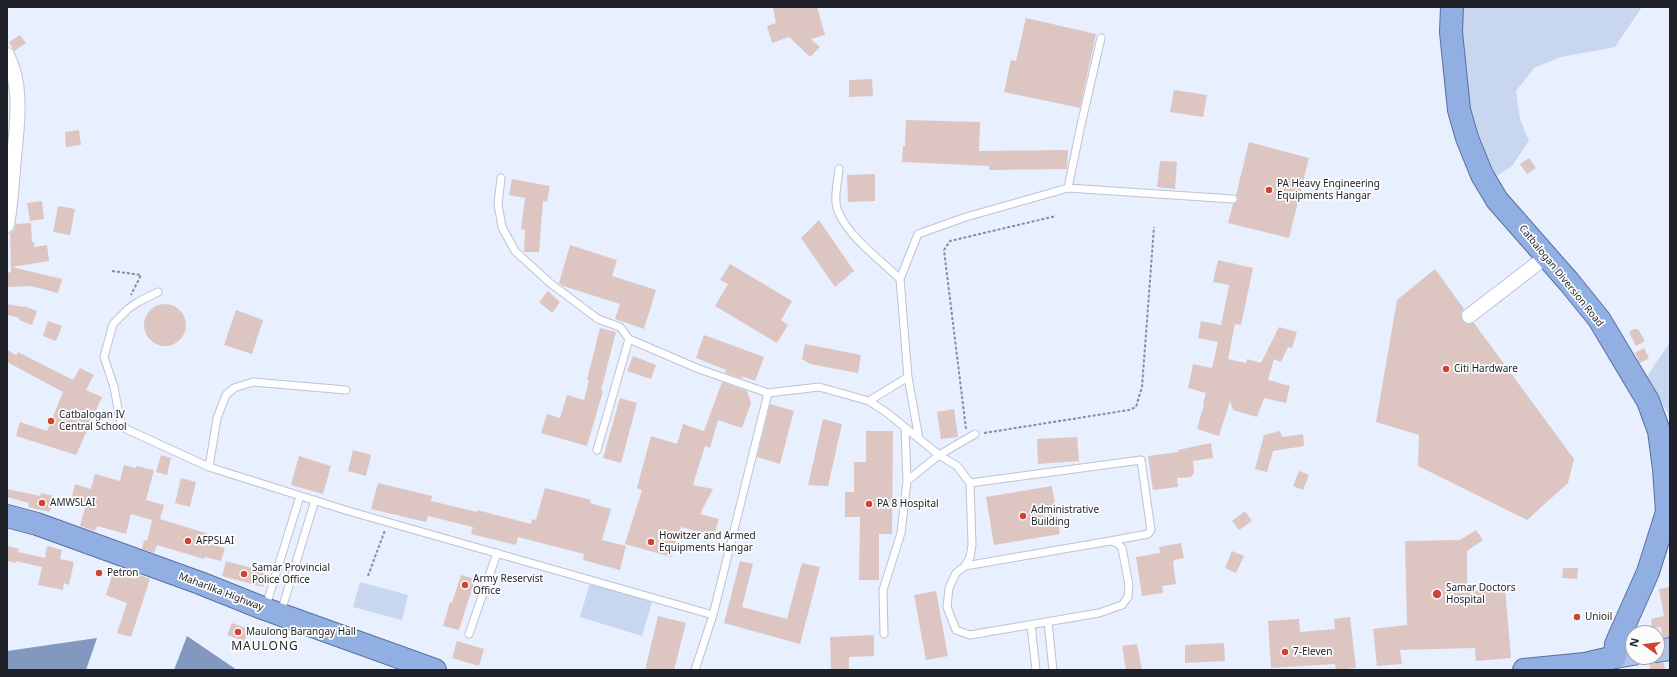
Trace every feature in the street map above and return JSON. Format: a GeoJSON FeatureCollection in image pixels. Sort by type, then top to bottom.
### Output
{"type":"FeatureCollection","features":[{"type":"Feature","properties":{"kind":"highway","name":"Catbalogan Diversion Road"},"geometry":{"type":"LineString","coordinates":[[1452,7],[1451,32],[1459,110],[1467,138],[1482,175],[1497,200],[1547,256],[1599,319],[1648,401],[1659,431],[1664,469],[1667,512],[1648,572],[1616,644],[1624,655]]}},
{"type":"Feature","properties":{"kind":"highway","name":"Maharlika Highway"},"geometry":{"type":"LineString","coordinates":[[7,516],[37,524],[192,580],[273,612],[435,670]]}},
{"type":"Feature","properties":{"kind":"highway"},"geometry":{"type":"LineString","coordinates":[[1524,670],[1585,664],[1624,655]]}},
{"type":"Feature","properties":{"kind":"street"},"geometry":{"type":"LineString","coordinates":[[7,55],[13,66],[18,110],[11,202],[7,225]]}},
{"type":"Feature","properties":{"kind":"street"},"geometry":{"type":"LineString","coordinates":[[1469,316],[1547,256]]}},
{"type":"Feature","properties":{"kind":"lane"},"geometry":{"type":"LineString","coordinates":[[1068,188],[1101,38]]}},
{"type":"Feature","properties":{"kind":"lane"},"geometry":{"type":"LineString","coordinates":[[839,169],[836,193],[838,211],[853,236],[900,279]]}},
{"type":"Feature","properties":{"kind":"lane"},"geometry":{"type":"LineString","coordinates":[[502,178],[498,204],[502,227],[515,251],[550,283],[598,319],[620,327],[629,339],[698,369],[768,393],[819,387],[869,401],[886,412],[939,455],[957,466],[970,483],[972,545],[970,557],[965,566],[956,573],[949,588],[947,607],[956,630],[970,635],[1112,610],[1122,605],[1128,597],[1129,586],[1122,548],[1117,543],[1110,541]]}},
{"type":"Feature","properties":{"kind":"lane"},"geometry":{"type":"LineString","coordinates":[[919,439],[908,377],[900,279],[918,234],[966,217],[1068,188],[1233,199]]}},
{"type":"Feature","properties":{"kind":"lane"},"geometry":{"type":"LineString","coordinates":[[158,292],[128,309],[113,324],[104,357],[114,387],[120,420],[126,429],[209,467],[300,496],[713,615]]}},
{"type":"Feature","properties":{"kind":"lane"},"geometry":{"type":"LineString","coordinates":[[597,450],[629,339]]}},
{"type":"Feature","properties":{"kind":"lane"},"geometry":{"type":"LineString","coordinates":[[869,401],[908,377]]}},
{"type":"Feature","properties":{"kind":"lane"},"geometry":{"type":"LineString","coordinates":[[209,467],[217,418],[226,395],[234,388],[253,382],[346,390]]}},
{"type":"Feature","properties":{"kind":"lane"},"geometry":{"type":"LineString","coordinates":[[695,670],[713,615],[768,393]]}},
{"type":"Feature","properties":{"kind":"lane"},"geometry":{"type":"LineString","coordinates":[[884,634],[883,590],[901,533],[907,481],[905,428]]}},
{"type":"Feature","properties":{"kind":"lane"},"geometry":{"type":"LineString","coordinates":[[907,481],[939,455],[976,434]]}},
{"type":"Feature","properties":{"kind":"lane"},"geometry":{"type":"LineString","coordinates":[[965,566],[1148,534],[1151,530],[1141,460],[970,483]]}},
{"type":"Feature","properties":{"kind":"lane"},"geometry":{"type":"LineString","coordinates":[[273,612],[300,496]]}},
{"type":"Feature","properties":{"kind":"lane"},"geometry":{"type":"LineString","coordinates":[[273,612],[315,500]]}},
{"type":"Feature","properties":{"kind":"lane"},"geometry":{"type":"LineString","coordinates":[[469,634],[497,553]]}},
{"type":"Feature","properties":{"kind":"lane"},"geometry":{"type":"LineString","coordinates":[[1048,622],[1053,670]]}},
{"type":"Feature","properties":{"kind":"lane"},"geometry":{"type":"LineString","coordinates":[[1031,625],[1036,670]]}},
{"type":"Feature","properties":{"kind":"path"},"geometry":{"type":"LineString","coordinates":[[1056,216],[950,241],[944,250],[966,429],[976,434],[1129,410],[1136,406],[1142,387],[1154,227]]}},
{"type":"Feature","properties":{"kind":"path"},"geometry":{"type":"LineString","coordinates":[[112,271],[141,275],[127,302],[128,309]]}},
{"type":"Feature","properties":{"kind":"path"},"geometry":{"type":"LineString","coordinates":[[368,576],[388,522]]}},
{"type":"Feature","properties":{"kind":"shaded area"},"geometry":{"type":"Polygon","coordinates":[[[1457,7],[1642,7],[1615,47],[1561,57],[1534,68],[1516,91],[1520,119],[1529,141],[1512,166],[1495,177],[1475,140],[1464,99],[1457,7]]]}},
{"type":"Feature","properties":{"kind":"shaded area"},"geometry":{"type":"Polygon","coordinates":[[[1670,342],[1670,424],[1668,413],[1646,378],[1670,342]]]}},
{"type":"Feature","properties":{"kind":"shaded area"},"geometry":{"type":"Polygon","coordinates":[[[591,579],[653,599],[642,636],[580,617],[591,579]]]}},
{"type":"Feature","properties":{"kind":"shaded area"},"geometry":{"type":"Polygon","coordinates":[[[360,582],[408,595],[402,620],[353,607],[360,582]]]}},
{"type":"Feature","properties":{"kind":"shaded area"},"geometry":{"type":"Polygon","coordinates":[[[187,636],[237,670],[174,670],[187,636]]]}},
{"type":"Feature","properties":{"kind":"shaded area"},"geometry":{"type":"Polygon","coordinates":[[[97,638],[86,670],[7,670],[7,651],[97,638]]]}},
{"type":"Feature","properties":{"kind":"building"},"geometry":{"type":"Polygon","coordinates":[[[817,7],[825,35],[811,39],[820,47],[810,57],[789,37],[772,43],[767,26],[776,23],[773,8],[817,7]]]}},
{"type":"Feature","properties":{"kind":"building"},"geometry":{"type":"Polygon","coordinates":[[[1026,18],[1096,34],[1080,108],[1004,92],[1011,60],[1016,61],[1026,18]]]}},
{"type":"Feature","properties":{"kind":"building"},"geometry":{"type":"Polygon","coordinates":[[[20,35],[26,43],[14,51],[9,42],[20,35]]]}},
{"type":"Feature","properties":{"kind":"building"},"geometry":{"type":"Polygon","coordinates":[[[872,79],[873,96],[849,97],[849,80],[872,79]]]}},
{"type":"Feature","properties":{"kind":"building"},"geometry":{"type":"Polygon","coordinates":[[[1174,90],[1207,95],[1203,117],[1170,112],[1174,90]]]}},
{"type":"Feature","properties":{"kind":"building"},"geometry":{"type":"Polygon","coordinates":[[[906,120],[980,122],[979,151],[1068,150],[1067,169],[989,170],[989,166],[902,162],[903,146],[905,146],[906,120]]]}},
{"type":"Feature","properties":{"kind":"building"},"geometry":{"type":"Polygon","coordinates":[[[79,130],[81,145],[66,147],[65,132],[79,130]]]}},
{"type":"Feature","properties":{"kind":"building","name":"PA Heavy Engineering Equipments Hangar"},"geometry":{"type":"Polygon","coordinates":[[[1249,142],[1309,158],[1289,238],[1228,223],[1233,204],[1238,200],[1236,195],[1249,142]]]}},
{"type":"Feature","properties":{"kind":"building"},"geometry":{"type":"Polygon","coordinates":[[[1529,158],[1536,168],[1527,174],[1520,164],[1529,158]]]}},
{"type":"Feature","properties":{"kind":"building"},"geometry":{"type":"Polygon","coordinates":[[[1160,161],[1177,162],[1175,189],[1157,187],[1160,161]]]}},
{"type":"Feature","properties":{"kind":"building"},"geometry":{"type":"Polygon","coordinates":[[[875,174],[875,201],[848,202],[847,175],[875,174]]]}},
{"type":"Feature","properties":{"kind":"building"},"geometry":{"type":"Polygon","coordinates":[[[512,179],[550,186],[547,202],[543,201],[539,252],[524,252],[525,230],[521,229],[525,198],[509,195],[512,179]]]}},
{"type":"Feature","properties":{"kind":"building"},"geometry":{"type":"Polygon","coordinates":[[[42,201],[44,219],[30,221],[27,203],[42,201]]]}},
{"type":"Feature","properties":{"kind":"building"},"geometry":{"type":"Polygon","coordinates":[[[58,206],[75,209],[70,235],[53,232],[58,206]]]}},
{"type":"Feature","properties":{"kind":"building"},"geometry":{"type":"Polygon","coordinates":[[[819,220],[854,271],[835,287],[801,238],[819,220]]]}},
{"type":"Feature","properties":{"kind":"building"},"geometry":{"type":"Polygon","coordinates":[[[31,223],[32,242],[34,242],[34,247],[47,245],[49,261],[12,267],[62,279],[58,293],[31,286],[7,287],[7,273],[11,272],[10,233],[14,230],[16,224],[31,223]]]}},
{"type":"Feature","properties":{"kind":"building"},"geometry":{"type":"Polygon","coordinates":[[[570,245],[617,260],[612,276],[656,290],[644,329],[615,319],[620,304],[563,286],[559,283],[570,245]]]}},
{"type":"Feature","properties":{"kind":"building"},"geometry":{"type":"Polygon","coordinates":[[[1218,260],[1253,268],[1241,325],[1235,324],[1228,359],[1246,363],[1247,359],[1261,363],[1279,327],[1297,332],[1292,348],[1288,347],[1281,362],[1274,359],[1268,380],[1290,386],[1286,403],[1264,398],[1257,417],[1233,410],[1230,401],[1219,436],[1197,429],[1206,393],[1188,388],[1193,364],[1212,368],[1218,342],[1198,338],[1201,321],[1221,325],[1229,285],[1213,282],[1218,260]]]}},
{"type":"Feature","properties":{"kind":"building"},"geometry":{"type":"Polygon","coordinates":[[[730,264],[792,301],[781,320],[788,325],[777,343],[715,306],[728,284],[720,280],[730,264]]]}},
{"type":"Feature","properties":{"kind":"building","name":"Citi Hardware"},"geometry":{"type":"Polygon","coordinates":[[[1435,269],[1464,309],[1461,313],[1462,321],[1466,324],[1474,323],[1574,459],[1568,483],[1527,520],[1418,466],[1419,435],[1376,422],[1397,300],[1435,269]]]}},
{"type":"Feature","properties":{"kind":"building"},"geometry":{"type":"Polygon","coordinates":[[[548,291],[560,302],[552,313],[539,302],[548,291]]]}},
{"type":"Feature","properties":{"kind":"building"},"geometry":{"type":"Polygon","coordinates":[[[7,304],[24,306],[37,311],[32,325],[19,320],[20,318],[7,315],[7,304]]]}},
{"type":"Feature","properties":{"kind":"building"},"geometry":{"type":"Polygon","coordinates":[[[165,304],[180,310],[186,325],[180,340],[165,346],[150,340],[144,325],[150,310],[165,304]]]}},
{"type":"Feature","properties":{"kind":"building"},"geometry":{"type":"Polygon","coordinates":[[[236,310],[263,320],[252,354],[224,345],[236,310]]]}},
{"type":"Feature","properties":{"kind":"building"},"geometry":{"type":"Polygon","coordinates":[[[48,321],[62,326],[56,341],[43,336],[48,321]]]}},
{"type":"Feature","properties":{"kind":"building"},"geometry":{"type":"Polygon","coordinates":[[[600,328],[616,332],[601,390],[603,391],[587,446],[541,433],[547,414],[560,418],[567,395],[584,400],[589,381],[587,380],[600,328]]]}},
{"type":"Feature","properties":{"kind":"building"},"geometry":{"type":"Polygon","coordinates":[[[1634,329],[1638,329],[1645,341],[1636,346],[1629,332],[1634,329]]]}},
{"type":"Feature","properties":{"kind":"building"},"geometry":{"type":"Polygon","coordinates":[[[704,335],[764,357],[755,381],[742,376],[743,379],[725,373],[726,370],[696,358],[704,335]]]}},
{"type":"Feature","properties":{"kind":"building"},"geometry":{"type":"Polygon","coordinates":[[[805,344],[861,355],[858,373],[810,364],[802,359],[805,344]]]}},
{"type":"Feature","properties":{"kind":"building"},"geometry":{"type":"Polygon","coordinates":[[[1644,348],[1649,358],[1640,363],[1635,353],[1644,348]]]}},
{"type":"Feature","properties":{"kind":"building"},"geometry":{"type":"Polygon","coordinates":[[[7,350],[16,355],[18,352],[73,380],[80,368],[94,375],[86,390],[102,397],[76,455],[16,436],[20,422],[47,431],[63,392],[7,362],[7,350]]]}},
{"type":"Feature","properties":{"kind":"building"},"geometry":{"type":"Polygon","coordinates":[[[633,356],[656,365],[651,379],[627,371],[633,356]]]}},
{"type":"Feature","properties":{"kind":"building"},"geometry":{"type":"Polygon","coordinates":[[[722,382],[747,391],[751,403],[742,428],[718,420],[710,448],[705,446],[693,485],[713,489],[700,514],[719,519],[714,536],[681,527],[671,557],[625,544],[642,490],[637,488],[651,436],[677,444],[683,424],[704,431],[722,382]]]}},
{"type":"Feature","properties":{"kind":"building"},"geometry":{"type":"Polygon","coordinates":[[[620,398],[637,403],[621,463],[603,458],[620,398]]]}},
{"type":"Feature","properties":{"kind":"building"},"geometry":{"type":"Polygon","coordinates":[[[770,404],[794,411],[780,464],[757,457],[770,404]]]}},
{"type":"Feature","properties":{"kind":"building"},"geometry":{"type":"Polygon","coordinates":[[[954,409],[958,437],[941,439],[937,412],[954,409]]]}},
{"type":"Feature","properties":{"kind":"building"},"geometry":{"type":"Polygon","coordinates":[[[823,419],[842,424],[828,486],[808,485],[823,419]]]}},
{"type":"Feature","properties":{"kind":"building","name":"PA 8 Hospital"},"geometry":{"type":"Polygon","coordinates":[[[866,431],[893,431],[892,534],[879,534],[879,580],[859,580],[860,517],[845,517],[845,492],[854,492],[854,462],[866,462],[866,431]]]}},
{"type":"Feature","properties":{"kind":"building"},"geometry":{"type":"Polygon","coordinates":[[[1280,431],[1282,437],[1303,434],[1304,446],[1273,451],[1267,472],[1255,469],[1264,435],[1280,431]]]}},
{"type":"Feature","properties":{"kind":"building"},"geometry":{"type":"Polygon","coordinates":[[[1077,437],[1079,461],[1038,464],[1037,439],[1077,437]]]}},
{"type":"Feature","properties":{"kind":"building"},"geometry":{"type":"Polygon","coordinates":[[[1211,443],[1213,458],[1193,461],[1194,473],[1191,477],[1177,478],[1178,487],[1153,490],[1148,456],[1179,452],[1178,450],[1211,443]]]}},
{"type":"Feature","properties":{"kind":"building"},"geometry":{"type":"Polygon","coordinates":[[[353,450],[371,455],[366,476],[348,471],[353,450]]]}},
{"type":"Feature","properties":{"kind":"building"},"geometry":{"type":"Polygon","coordinates":[[[161,455],[171,458],[167,475],[156,472],[161,455]]]}},
{"type":"Feature","properties":{"kind":"building"},"geometry":{"type":"Polygon","coordinates":[[[299,456],[331,466],[323,494],[291,485],[299,456]]]}},
{"type":"Feature","properties":{"kind":"building"},"geometry":{"type":"Polygon","coordinates":[[[124,465],[154,470],[146,500],[164,505],[160,519],[212,535],[209,544],[225,548],[221,561],[205,557],[204,559],[157,545],[154,553],[142,549],[144,540],[147,541],[152,520],[131,514],[126,534],[97,526],[95,531],[80,526],[86,504],[71,500],[75,484],[91,489],[95,474],[120,481],[124,465]]]}},
{"type":"Feature","properties":{"kind":"building"},"geometry":{"type":"Polygon","coordinates":[[[1299,471],[1309,475],[1303,490],[1293,486],[1299,471]]]}},
{"type":"Feature","properties":{"kind":"building"},"geometry":{"type":"Polygon","coordinates":[[[181,478],[196,482],[190,507],[175,503],[181,478]]]}},
{"type":"Feature","properties":{"kind":"building"},"geometry":{"type":"Polygon","coordinates":[[[378,483],[432,496],[431,501],[477,512],[477,510],[531,524],[532,519],[536,520],[545,488],[591,500],[590,503],[611,509],[602,540],[626,546],[620,570],[583,560],[584,554],[518,537],[516,545],[471,534],[473,527],[428,516],[426,522],[371,509],[378,483]]]}},
{"type":"Feature","properties":{"kind":"building","name":"Administrative Building"},"geometry":{"type":"Polygon","coordinates":[[[1052,486],[1060,534],[994,545],[986,497],[1052,486]]]}},
{"type":"Feature","properties":{"kind":"building"},"geometry":{"type":"Polygon","coordinates":[[[7,489],[40,496],[41,493],[54,496],[50,512],[28,507],[29,503],[7,497],[7,489]]]}},
{"type":"Feature","properties":{"kind":"building"},"geometry":{"type":"Polygon","coordinates":[[[1245,511],[1252,521],[1239,530],[1232,521],[1245,511]]]}},
{"type":"Feature","properties":{"kind":"building","name":"Samar Doctors Hospital"},"geometry":{"type":"Polygon","coordinates":[[[1476,530],[1483,540],[1467,551],[1467,592],[1505,588],[1511,658],[1476,661],[1475,648],[1400,650],[1402,664],[1377,666],[1373,629],[1407,625],[1405,541],[1460,540],[1476,530]]]}},
{"type":"Feature","properties":{"kind":"building"},"geometry":{"type":"Polygon","coordinates":[[[1181,543],[1184,558],[1174,560],[1173,562],[1176,584],[1162,586],[1163,593],[1142,596],[1136,557],[1160,553],[1159,547],[1181,543]]]}},
{"type":"Feature","properties":{"kind":"building"},"geometry":{"type":"Polygon","coordinates":[[[7,546],[19,549],[18,552],[45,558],[47,546],[62,550],[60,559],[74,562],[69,585],[64,583],[63,590],[38,585],[42,567],[16,561],[16,563],[7,561],[7,546]]]}},
{"type":"Feature","properties":{"kind":"building"},"geometry":{"type":"Polygon","coordinates":[[[1232,551],[1244,556],[1236,573],[1225,568],[1232,551]]]}},
{"type":"Feature","properties":{"kind":"building","name":"Samar Provincial Police Office"},"geometry":{"type":"Polygon","coordinates":[[[226,561],[267,572],[263,587],[222,576],[226,561]]]}},
{"type":"Feature","properties":{"kind":"building"},"geometry":{"type":"Polygon","coordinates":[[[740,561],[753,564],[742,607],[787,619],[802,563],[820,567],[800,644],[724,623],[740,561]]]}},
{"type":"Feature","properties":{"kind":"building"},"geometry":{"type":"Polygon","coordinates":[[[1563,568],[1578,568],[1577,579],[1562,578],[1563,568]]]}},
{"type":"Feature","properties":{"kind":"building"},"geometry":{"type":"Polygon","coordinates":[[[113,572],[135,579],[137,574],[150,579],[131,637],[117,633],[127,603],[106,595],[113,572]]]}},
{"type":"Feature","properties":{"kind":"building"},"geometry":{"type":"Polygon","coordinates":[[[461,575],[475,579],[459,630],[443,626],[450,602],[452,603],[461,575]]]}},
{"type":"Feature","properties":{"kind":"building"},"geometry":{"type":"Polygon","coordinates":[[[1670,587],[1670,637],[1665,637],[1665,625],[1652,625],[1651,619],[1664,616],[1659,589],[1670,587]]]}},
{"type":"Feature","properties":{"kind":"building"},"geometry":{"type":"Polygon","coordinates":[[[936,591],[948,656],[926,660],[914,595],[936,591]]]}},
{"type":"Feature","properties":{"kind":"building"},"geometry":{"type":"Polygon","coordinates":[[[658,616],[686,623],[674,670],[645,670],[658,616]]]}},
{"type":"Feature","properties":{"kind":"building"},"geometry":{"type":"Polygon","coordinates":[[[1350,617],[1356,668],[1336,670],[1335,664],[1271,668],[1268,621],[1299,619],[1300,632],[1335,629],[1334,619],[1350,617]]]}},
{"type":"Feature","properties":{"kind":"building","name":"Maulong Barangay Hall"},"geometry":{"type":"Polygon","coordinates":[[[232,623],[249,629],[244,641],[227,635],[232,623]]]}},
{"type":"Feature","properties":{"kind":"building"},"geometry":{"type":"Polygon","coordinates":[[[874,635],[874,656],[849,657],[849,670],[831,670],[830,637],[874,635]]]}},
{"type":"Feature","properties":{"kind":"building"},"geometry":{"type":"Polygon","coordinates":[[[457,641],[484,649],[479,666],[452,658],[457,641]]]}},
{"type":"Feature","properties":{"kind":"building"},"geometry":{"type":"Polygon","coordinates":[[[1224,643],[1225,661],[1185,663],[1185,645],[1224,643]]]}},
{"type":"Feature","properties":{"kind":"building"},"geometry":{"type":"Polygon","coordinates":[[[1137,644],[1142,670],[1126,670],[1122,646],[1137,644]]]}},
{"type":"Feature","properties":{"kind":"building"},"geometry":{"type":"Polygon","coordinates":[[[1650,665],[1664,665],[1665,670],[1650,670],[1650,665]]]}},
{"type":"Feature","properties":{"kind":"place","name":"PA Heavy Engineering Equipments Hangar"},"geometry":{"type":"Point","coordinates":[1269,190]}},
{"type":"Feature","properties":{"kind":"place","name":"Citi Hardware"},"geometry":{"type":"Point","coordinates":[1446,369]}},
{"type":"Feature","properties":{"kind":"place","name":"Catbalogan IV Central School"},"geometry":{"type":"Point","coordinates":[51,421]}},
{"type":"Feature","properties":{"kind":"place","name":"AMWSLAI"},"geometry":{"type":"Point","coordinates":[42,503]}},
{"type":"Feature","properties":{"kind":"place","name":"PA 8 Hospital"},"geometry":{"type":"Point","coordinates":[869,504]}},
{"type":"Feature","properties":{"kind":"place","name":"Administrative Building"},"geometry":{"type":"Point","coordinates":[1023,516]}},
{"type":"Feature","properties":{"kind":"place","name":"AFPSLAI"},"geometry":{"type":"Point","coordinates":[188,541]}},
{"type":"Feature","properties":{"kind":"place","name":"Howitzer and Armed Equipments Hangar"},"geometry":{"type":"Point","coordinates":[651,542]}},
{"type":"Feature","properties":{"kind":"place","name":"Petron"},"geometry":{"type":"Point","coordinates":[99,573]}},
{"type":"Feature","properties":{"kind":"place","name":"Samar Provincial Police Office"},"geometry":{"type":"Point","coordinates":[244,574]}},
{"type":"Feature","properties":{"kind":"place","name":"Army Reservist Office"},"geometry":{"type":"Point","coordinates":[465,585]}},
{"type":"Feature","properties":{"kind":"place","name":"Samar Doctors Hospital"},"geometry":{"type":"Point","coordinates":[1437,594]}},
{"type":"Feature","properties":{"kind":"place","name":"Unioil"},"geometry":{"type":"Point","coordinates":[1577,617]}},
{"type":"Feature","properties":{"kind":"place","name":"Maulong Barangay Hall"},"geometry":{"type":"Point","coordinates":[238,632]}},
{"type":"Feature","properties":{"kind":"place","name":"7-Eleven"},"geometry":{"type":"Point","coordinates":[1285,652]}},
{"type":"Feature","properties":{"kind":"district","name":"MAULONG"},"geometry":{"type":"Point","coordinates":[265,647]}}]}
